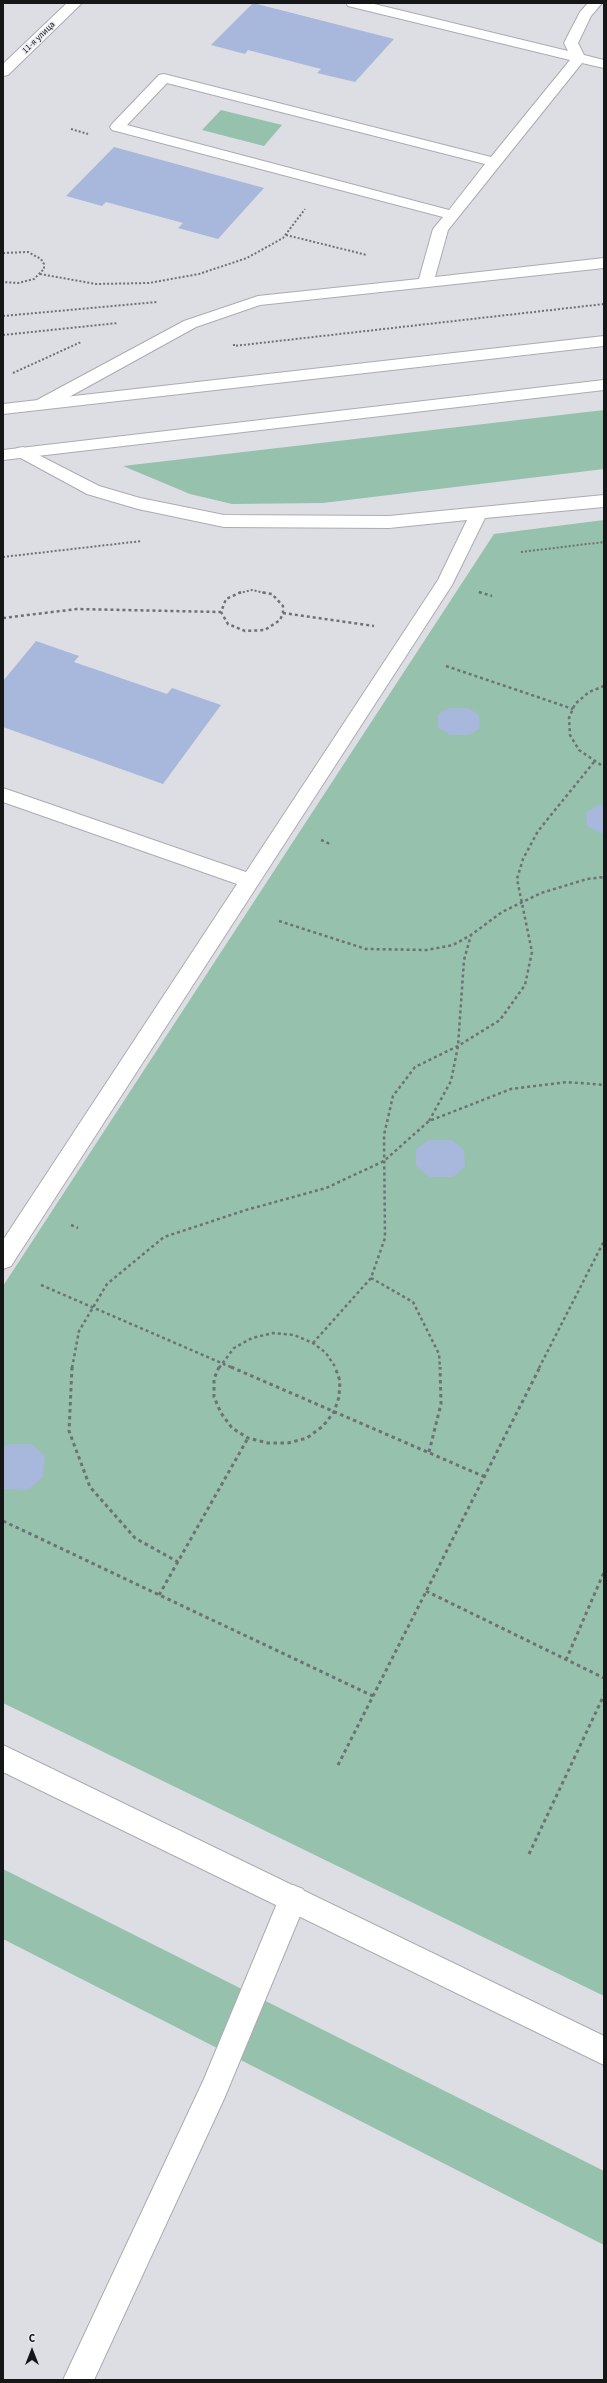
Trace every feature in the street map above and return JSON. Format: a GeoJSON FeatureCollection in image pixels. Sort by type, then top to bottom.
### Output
{"type":"FeatureCollection","features":[{"type":"Feature","properties":{"kind":"main road","name":"11-я улица"},"geometry":{"type":"LineString","coordinates":[[3,72],[75,3]]}},
{"type":"Feature","properties":{"kind":"main road"},"geometry":{"type":"LineString","coordinates":[[353,3],[604,64]]}},
{"type":"Feature","properties":{"kind":"main road"},"geometry":{"type":"LineString","coordinates":[[579,58],[570,43],[585,15],[595,3]]}},
{"type":"Feature","properties":{"kind":"main road"},"geometry":{"type":"LineString","coordinates":[[426,283],[441,229],[579,58]]}},
{"type":"Feature","properties":{"kind":"main road"},"geometry":{"type":"LineString","coordinates":[[452,215],[117,127],[164,78],[494,162]]}},
{"type":"Feature","properties":{"kind":"main road"},"geometry":{"type":"LineString","coordinates":[[43,404],[190,324],[258,301],[604,263]]}},
{"type":"Feature","properties":{"kind":"main road"},"geometry":{"type":"LineString","coordinates":[[3,409],[604,341]]}},
{"type":"Feature","properties":{"kind":"main road"},"geometry":{"type":"LineString","coordinates":[[3,455],[604,385]]}},
{"type":"Feature","properties":{"kind":"main road"},"geometry":{"type":"LineString","coordinates":[[23,452],[93,490],[138,503],[224,521],[389,522],[478,515],[604,501]]}},
{"type":"Feature","properties":{"kind":"main road"},"geometry":{"type":"LineString","coordinates":[[6,1248],[250,881],[446,581],[478,515]]}},
{"type":"Feature","properties":{"kind":"main road"},"geometry":{"type":"LineString","coordinates":[[3,795],[250,881]]}},
{"type":"Feature","properties":{"kind":"main road"},"geometry":{"type":"LineString","coordinates":[[3,1758],[604,2051]]}},
{"type":"Feature","properties":{"kind":"main road"},"geometry":{"type":"LineString","coordinates":[[78,2380],[214,2089],[293,1899]]}},
{"type":"Feature","properties":{"kind":"path"},"geometry":{"type":"LineString","coordinates":[[71,129],[94,135]]}},
{"type":"Feature","properties":{"kind":"path"},"geometry":{"type":"LineString","coordinates":[[40,274],[96,284],[149,283],[199,274],[247,258],[284,238],[308,205]]}},
{"type":"Feature","properties":{"kind":"path"},"geometry":{"type":"LineString","coordinates":[[286,235],[369,255]]}},
{"type":"Feature","properties":{"kind":"path"},"geometry":{"type":"LineString","coordinates":[[3,253],[20,251],[36,254],[44,264],[40,274],[26,282],[3,282]]}},
{"type":"Feature","properties":{"kind":"path"},"geometry":{"type":"LineString","coordinates":[[3,316],[173,301],[235,333],[234,346],[604,304]]}},
{"type":"Feature","properties":{"kind":"path"},"geometry":{"type":"LineString","coordinates":[[3,335],[123,323],[109,329]]}},
{"type":"Feature","properties":{"kind":"path"},"geometry":{"type":"LineString","coordinates":[[11,374],[88,339]]}},
{"type":"Feature","properties":{"kind":"path"},"geometry":{"type":"LineString","coordinates":[[3,557],[142,541]]}},
{"type":"Feature","properties":{"kind":"path"},"geometry":{"type":"LineString","coordinates":[[521,552],[604,542]]}},
{"type":"Feature","properties":{"kind":"path"},"geometry":{"type":"LineString","coordinates":[[252,590],[262,591],[279,599],[283,613],[274,626],[255,632],[244,631],[228,624],[221,612],[226,599],[242,591],[252,590]]}},
{"type":"Feature","properties":{"kind":"path"},"geometry":{"type":"LineString","coordinates":[[3,618],[77,609],[221,612]]}},
{"type":"Feature","properties":{"kind":"path"},"geometry":{"type":"LineString","coordinates":[[283,613],[413,631]]}},
{"type":"Feature","properties":{"kind":"path"},"geometry":{"type":"LineString","coordinates":[[446,666],[573,710]]}},
{"type":"Feature","properties":{"kind":"path"},"geometry":{"type":"LineString","coordinates":[[604,686],[588,692],[575,704],[569,718],[570,735],[579,750],[594,762],[604,766]]}},
{"type":"Feature","properties":{"kind":"path"},"geometry":{"type":"LineString","coordinates":[[313,1343],[371,1278],[385,1238],[384,1135],[393,1096],[416,1067],[458,1046],[500,1020],[525,985],[532,952],[523,902],[517,880],[523,859],[538,831],[594,762]]}},
{"type":"Feature","properties":{"kind":"path"},"geometry":{"type":"LineString","coordinates":[[279,921],[366,949],[427,950],[453,945],[471,935],[502,912],[540,893],[581,881],[604,877]]}},
{"type":"Feature","properties":{"kind":"path"},"geometry":{"type":"LineString","coordinates":[[429,1122],[451,1081],[458,1046],[464,960],[471,935]]}},
{"type":"Feature","properties":{"kind":"path"},"geometry":{"type":"LineString","coordinates":[[178,1562],[135,1538],[90,1487],[69,1431],[72,1360],[79,1331],[107,1284],[164,1237],[246,1210],[326,1188],[384,1161],[429,1122],[511,1089],[567,1082],[604,1085]]}},
{"type":"Feature","properties":{"kind":"path"},"geometry":{"type":"LineString","coordinates":[[338,1765],[604,1241]]}},
{"type":"Feature","properties":{"kind":"path"},"geometry":{"type":"LineString","coordinates":[[371,1278],[414,1302],[438,1354],[441,1404],[429,1452]]}},
{"type":"Feature","properties":{"kind":"path"},"geometry":{"type":"LineString","coordinates":[[41,1285],[484,1477]]}},
{"type":"Feature","properties":{"kind":"path"},"geometry":{"type":"LineString","coordinates":[[266,1334],[294,1334],[313,1343],[326,1353],[338,1374],[340,1381],[340,1397],[334,1412],[323,1426],[307,1438],[288,1443],[268,1443],[248,1438],[232,1428],[220,1413],[216,1402],[214,1379],[221,1363],[234,1348],[252,1338],[266,1334]]}},
{"type":"Feature","properties":{"kind":"path"},"geometry":{"type":"LineString","coordinates":[[159,1595],[248,1438]]}},
{"type":"Feature","properties":{"kind":"path"},"geometry":{"type":"LineString","coordinates":[[3,1521],[373,1696]]}},
{"type":"Feature","properties":{"kind":"path"},"geometry":{"type":"LineString","coordinates":[[566,1660],[604,1572]]}},
{"type":"Feature","properties":{"kind":"path"},"geometry":{"type":"LineString","coordinates":[[426,1591],[604,1678]]}},
{"type":"Feature","properties":{"kind":"path"},"geometry":{"type":"LineString","coordinates":[[528,1854],[604,1695]]}},
{"type":"Feature","properties":{"kind":"green space"},"geometry":{"type":"Polygon","coordinates":[[[221,110],[282,125],[264,146],[202,130],[221,110]]]}},
{"type":"Feature","properties":{"kind":"green space"},"geometry":{"type":"Polygon","coordinates":[[[604,410],[604,469],[323,503],[232,504],[190,494],[123,466],[604,410]]]}},
{"type":"Feature","properties":{"kind":"green space"},"geometry":{"type":"Polygon","coordinates":[[[604,520],[604,1996],[3,1703],[3,1286],[494,534],[604,520]]]}},
{"type":"Feature","properties":{"kind":"green space"},"geometry":{"type":"Polygon","coordinates":[[[3,1869],[604,2171],[604,2245],[3,1939],[3,1869]]]}},
{"type":"Feature","properties":{"kind":"building"},"geometry":{"type":"Polygon","coordinates":[[[253,3],[394,39],[355,82],[317,73],[321,69],[248,50],[245,54],[211,45],[253,3]]]}},
{"type":"Feature","properties":{"kind":"building"},"geometry":{"type":"Polygon","coordinates":[[[114,147],[264,188],[218,239],[178,228],[183,223],[106,202],[102,206],[66,196],[114,147]]]}},
{"type":"Feature","properties":{"kind":"building"},"geometry":{"type":"Polygon","coordinates":[[[36,641],[79,656],[74,662],[167,694],[172,688],[221,705],[163,784],[3,727],[3,681],[36,641]]]}},
{"type":"Feature","properties":{"kind":"building"},"geometry":{"type":"Polygon","coordinates":[[[449,708],[469,708],[479,715],[480,728],[470,735],[450,735],[438,728],[438,714],[449,708]]]}},
{"type":"Feature","properties":{"kind":"building"},"geometry":{"type":"Polygon","coordinates":[[[598,805],[604,805],[604,835],[587,826],[586,812],[598,805]]]}},
{"type":"Feature","properties":{"kind":"building"},"geometry":{"type":"Polygon","coordinates":[[[429,1140],[452,1140],[464,1150],[465,1167],[453,1177],[430,1177],[416,1166],[416,1149],[429,1140]]]}},
{"type":"Feature","properties":{"kind":"building"},"geometry":{"type":"Polygon","coordinates":[[[8,1444],[32,1444],[45,1456],[43,1477],[28,1490],[3,1489],[3,1447],[8,1444]]]}}]}
